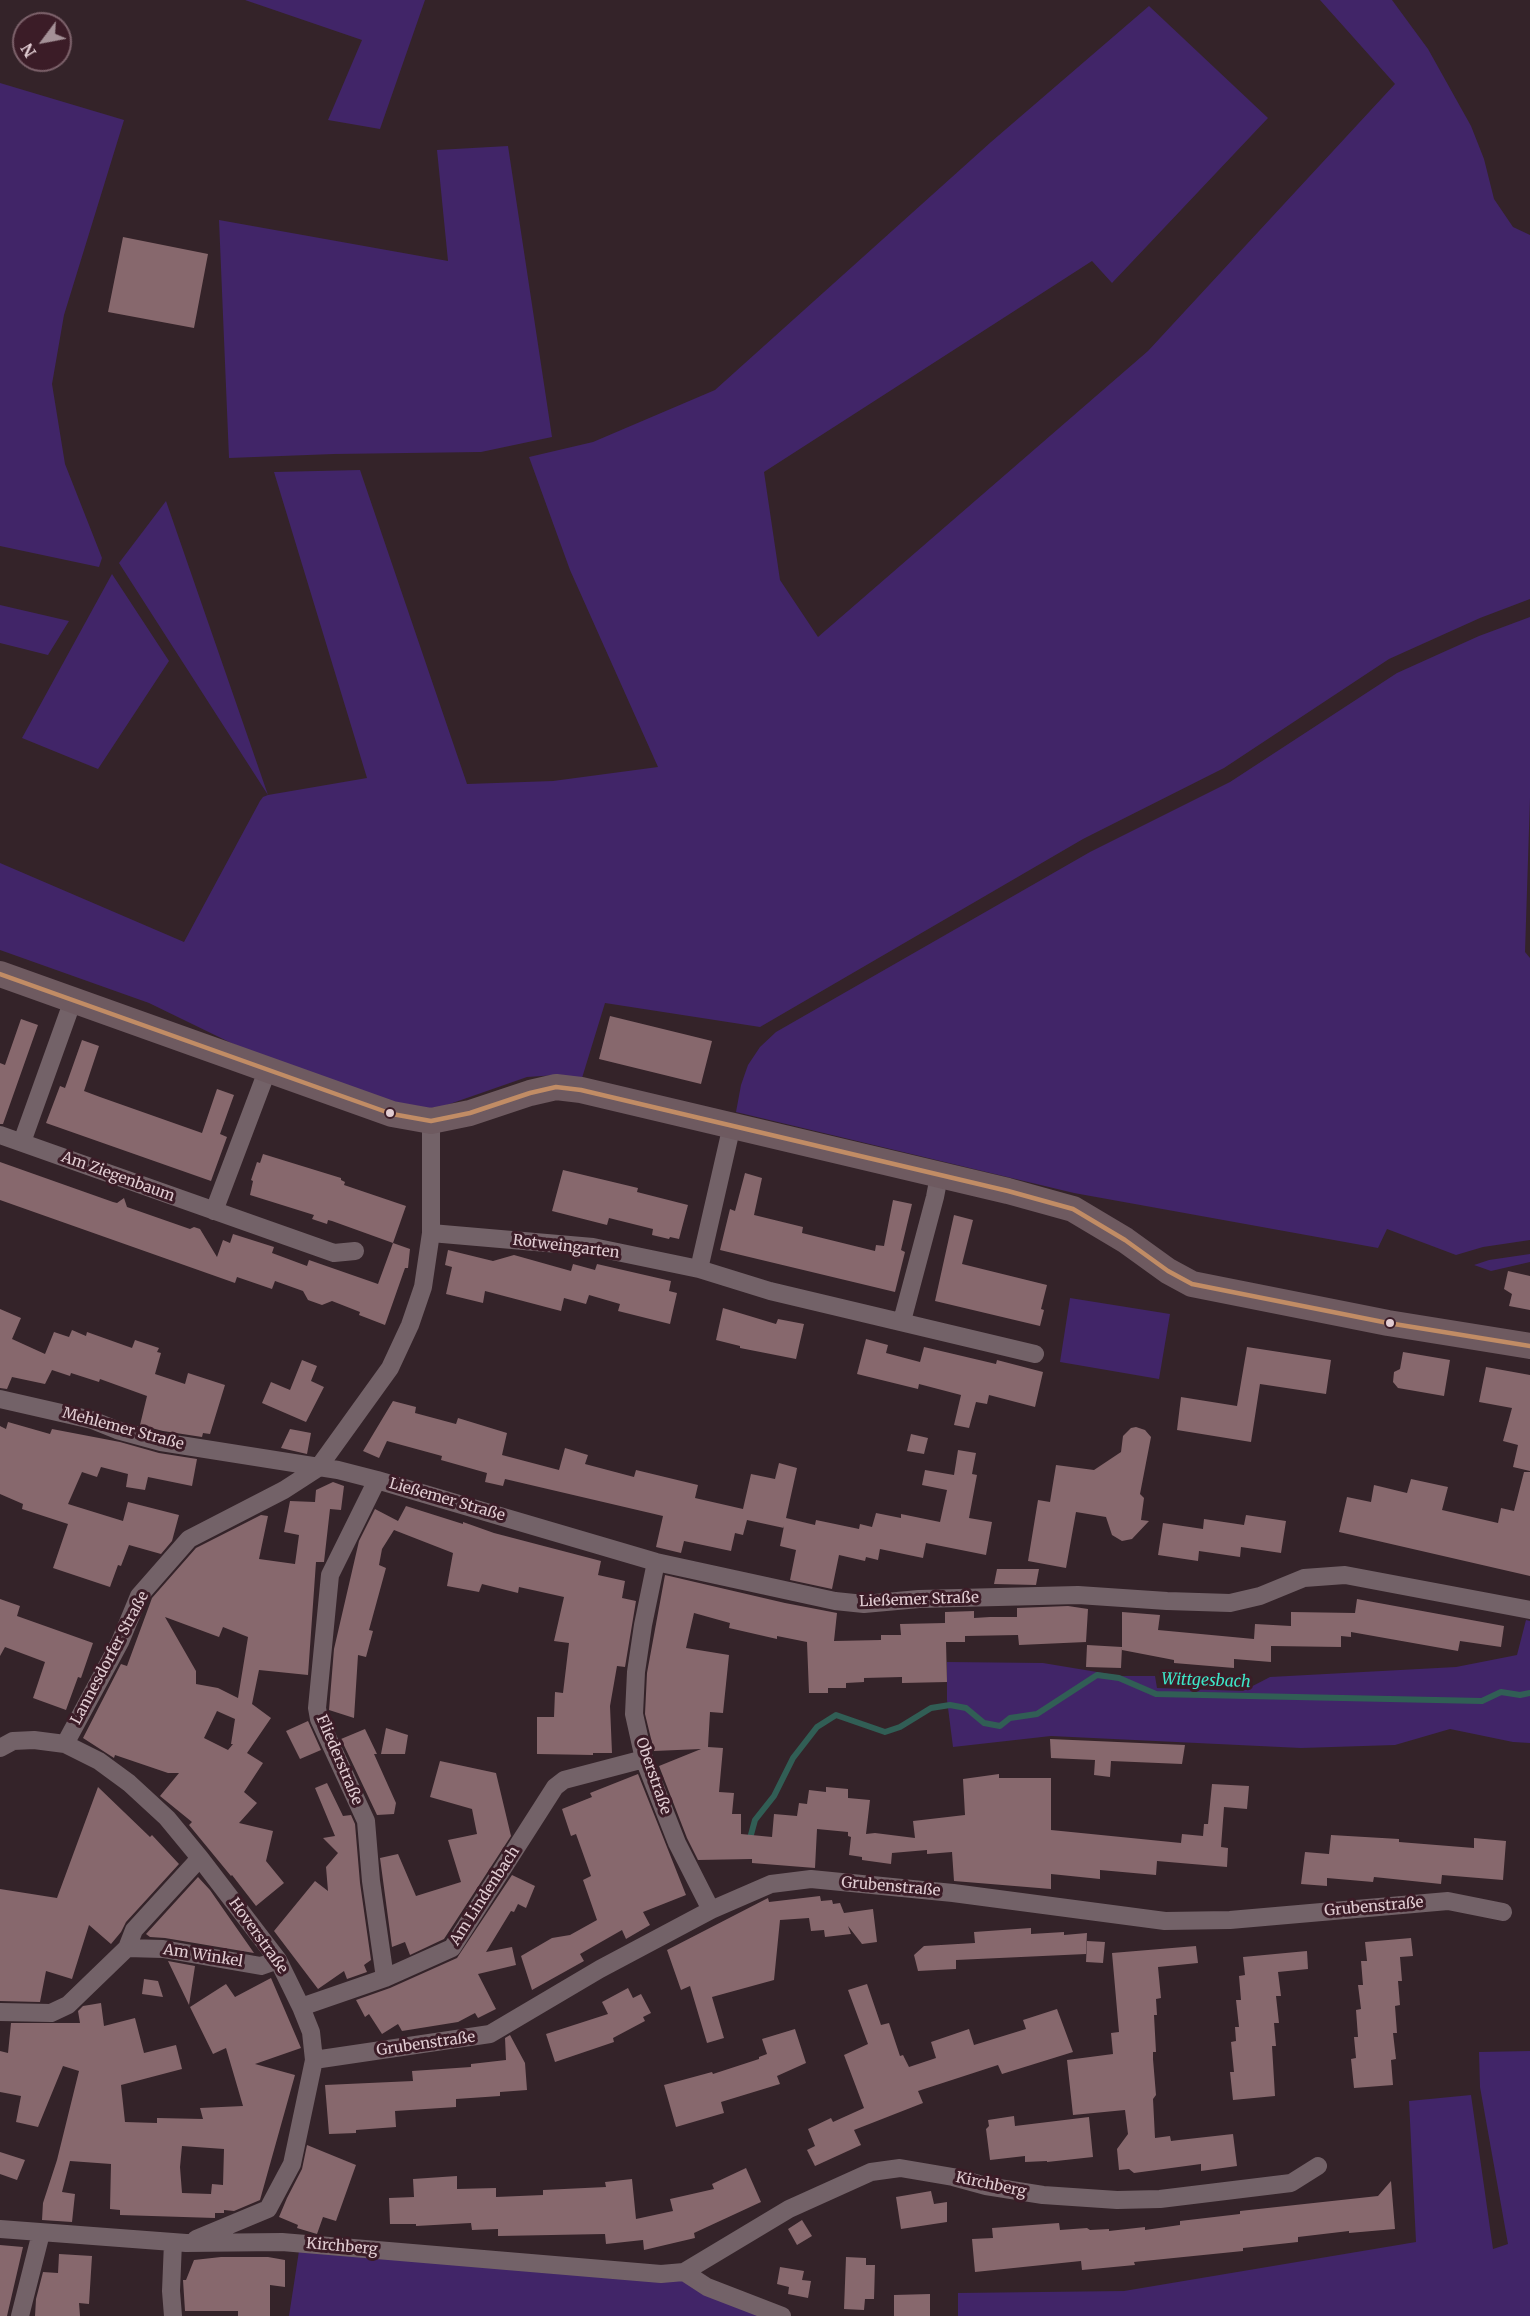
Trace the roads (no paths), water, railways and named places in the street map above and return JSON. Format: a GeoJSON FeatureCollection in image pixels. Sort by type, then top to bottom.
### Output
{"type":"FeatureCollection","features":[{"type":"Feature","properties":{"kind":"street"},"geometry":{"type":"LineString","coordinates":[[0,974],[392,1114],[431,1121],[470,1113],[530,1092],[556,1087],[581,1090],[1008,1191],[1073,1209],[1192,1284],[1388,1323],[1530,1346]]}},
{"type":"Feature","properties":{"kind":"street"},"geometry":{"type":"LineString","coordinates":[[22,1142],[73,1000]]}},
{"type":"Feature","properties":{"kind":"street"},"geometry":{"type":"LineString","coordinates":[[214,1211],[267,1071]]}},
{"type":"Feature","properties":{"kind":"street","name":"Lannesdorfer Straße"},"geometry":{"type":"LineString","coordinates":[[0,1748],[14,1741],[34,1740],[65,1744],[120,1642],[140,1596],[189,1539],[284,1490],[318,1468],[390,1368],[410,1325],[423,1287],[431,1233],[431,1121]]}},
{"type":"Feature","properties":{"kind":"street"},"geometry":{"type":"LineString","coordinates":[[699,1269],[732,1125]]}},
{"type":"Feature","properties":{"kind":"street","name":"Am Ziegenbaum"},"geometry":{"type":"LineString","coordinates":[[0,1135],[334,1253],[355,1251]]}},
{"type":"Feature","properties":{"kind":"street"},"geometry":{"type":"LineString","coordinates":[[902,1321],[939,1176]]}},
{"type":"Feature","properties":{"kind":"street","name":"Rotweingarten"},"geometry":{"type":"LineString","coordinates":[[431,1233],[593,1247],[699,1269],[770,1291],[1035,1354]]}},
{"type":"Feature","properties":{"kind":"street","name":"Mehlemer Straße"},"geometry":{"type":"LineString","coordinates":[[0,1399],[92,1420],[117,1430],[161,1442],[318,1468]]}},
{"type":"Feature","properties":{"kind":"street","name":"Ließemer Straße"},"geometry":{"type":"LineString","coordinates":[[318,1468],[377,1480],[656,1562],[835,1601],[864,1604],[919,1599],[1078,1595],[1230,1603],[1260,1596],[1304,1578],[1345,1575],[1530,1610]]}},
{"type":"Feature","properties":{"kind":"street","name":"Fliederstraße"},"geometry":{"type":"LineString","coordinates":[[377,1480],[330,1575],[317,1708],[319,1719],[366,1821],[371,1881],[385,1978]]}},
{"type":"Feature","properties":{"kind":"street","name":"Oberstraße"},"geometry":{"type":"LineString","coordinates":[[656,1562],[636,1672],[634,1714],[644,1759],[677,1843],[711,1910]]}},
{"type":"Feature","properties":{"kind":"street","name":"Hoverstraße"},"geometry":{"type":"LineString","coordinates":[[65,1744],[99,1761],[129,1783],[167,1818],[278,1960],[307,2005],[314,2060],[292,2164],[268,2209],[180,2242]]}},
{"type":"Feature","properties":{"kind":"street","name":"Am Lindenbach"},"geometry":{"type":"LineString","coordinates":[[307,2005],[385,1978],[452,1948],[555,1787],[564,1780],[644,1759]]}},
{"type":"Feature","properties":{"kind":"street"},"geometry":{"type":"LineString","coordinates":[[0,2012],[51,2013],[68,2005],[127,1948],[134,1929],[200,1858]]}},
{"type":"Feature","properties":{"kind":"street","name":"Grubenstraße"},"geometry":{"type":"LineString","coordinates":[[314,2060],[490,2034],[600,1968],[711,1910],[771,1884],[811,1879],[953,1893],[1165,1921],[1230,1920],[1448,1901],[1503,1912]]}},
{"type":"Feature","properties":{"kind":"street","name":"Am Winkel"},"geometry":{"type":"LineString","coordinates":[[127,1948],[163,1949],[261,1966],[278,1960]]}},
{"type":"Feature","properties":{"kind":"street","name":"Kirchberg"},"geometry":{"type":"LineString","coordinates":[[0,2229],[180,2242],[282,2242],[661,2274],[684,2272],[789,2209],[871,2172],[900,2168],[1031,2193],[1117,2200],[1160,2199],[1291,2183],[1318,2166]]}},
{"type":"Feature","properties":{"kind":"street"},"geometry":{"type":"LineString","coordinates":[[20,2316],[41,2233]]}},
{"type":"Feature","properties":{"kind":"street"},"geometry":{"type":"LineString","coordinates":[[173,2316],[171,2291],[180,2242]]}},
{"type":"Feature","properties":{"kind":"street"},"geometry":{"type":"LineString","coordinates":[[684,2272],[706,2287],[782,2316]]}},
{"type":"Feature","properties":{"kind":"waterway","name":"Wittgesbach"},"geometry":{"type":"LineString","coordinates":[[749,1842],[755,1820],[774,1796],[793,1758],[817,1727],[836,1715],[885,1732],[900,1727],[931,1708],[950,1705],[966,1708],[984,1723],[1000,1726],[1010,1718],[1037,1714],[1097,1675],[1119,1678],[1156,1694],[1482,1701],[1501,1692],[1520,1695],[1530,1693]]}}]}
